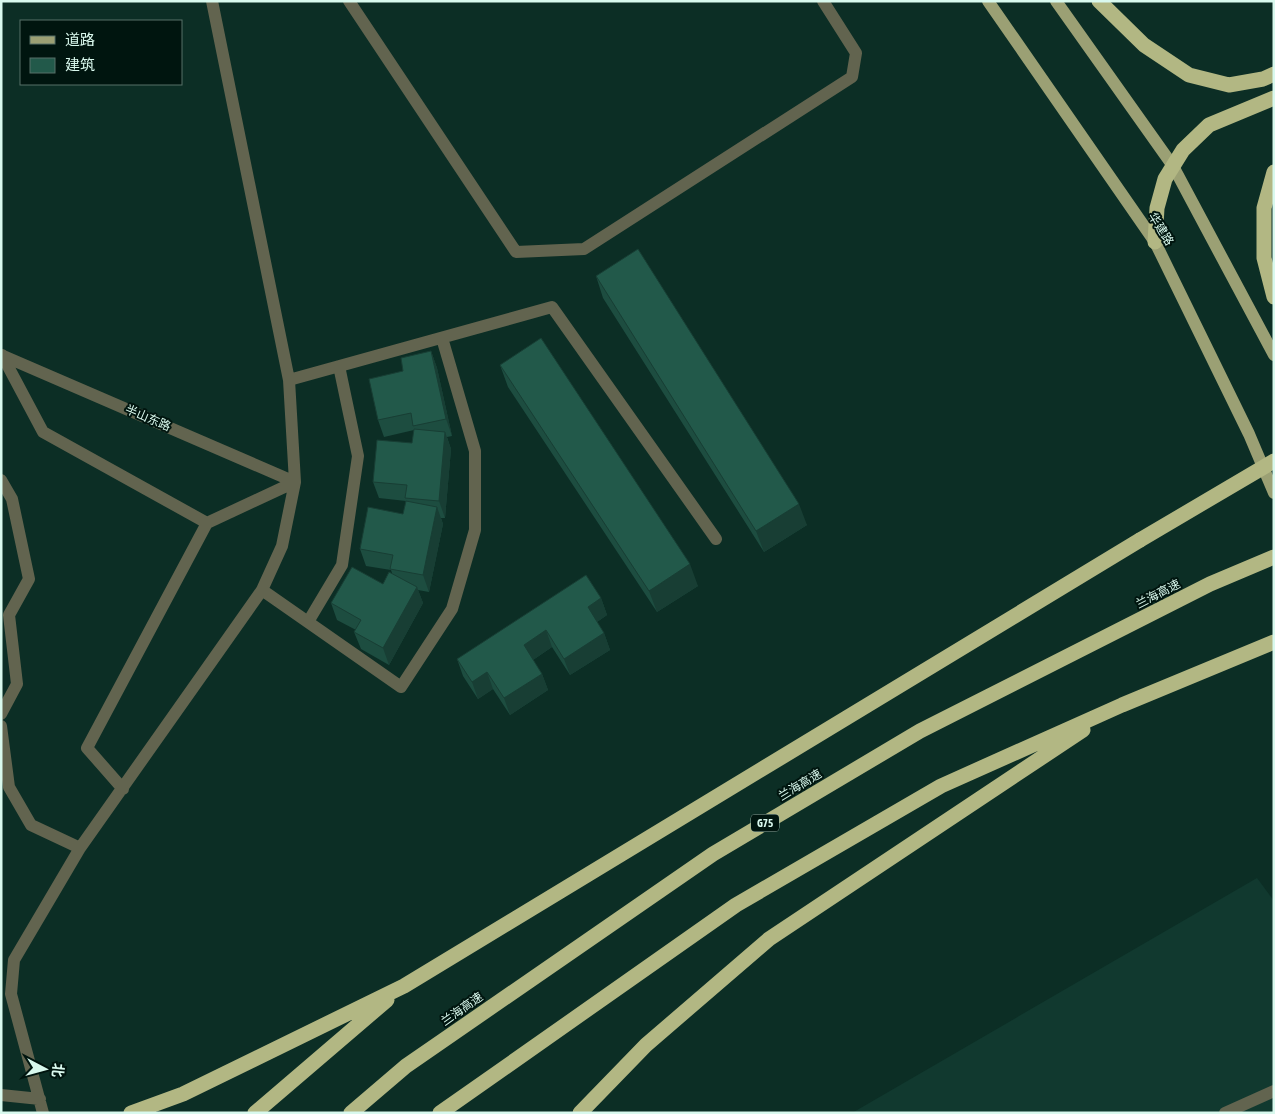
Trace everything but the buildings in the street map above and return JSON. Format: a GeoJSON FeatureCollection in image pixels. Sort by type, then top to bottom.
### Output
{"type":"FeatureCollection","features":[{"type":"Feature","properties":{"kind":"highway"},"geometry":{"type":"LineString","coordinates":[[1099,1],[1144,45],[1189,75],[1229,85],[1274,74]]}},
{"type":"Feature","properties":{"kind":"highway"},"geometry":{"type":"LineString","coordinates":[[1155,242],[1157,208],[1165,179],[1183,150],[1209,124],[1274,98]]}},
{"type":"Feature","properties":{"kind":"highway"},"geometry":{"type":"LineString","coordinates":[[1274,172],[1264,208],[1264,258],[1274,297]]}},
{"type":"Feature","properties":{"kind":"highway"},"geometry":{"type":"LineString","coordinates":[[131,1113],[183,1094],[404,986],[1140,540],[1274,462]]}},
{"type":"Feature","properties":{"kind":"highway","name":"兰海高速"},"geometry":{"type":"LineString","coordinates":[[351,1113],[406,1066],[713,854],[920,731],[1210,584],[1274,557]]}},
{"type":"Feature","properties":{"kind":"highway"},"geometry":{"type":"LineString","coordinates":[[440,1113],[736,905],[941,786],[1122,705],[1274,642]]}},
{"type":"Feature","properties":{"kind":"highway"},"geometry":{"type":"LineString","coordinates":[[580,1113],[646,1045],[769,939],[954,814],[1122,705]]}},
{"type":"Feature","properties":{"kind":"highway"},"geometry":{"type":"LineString","coordinates":[[255,1113],[404,986]]}},
{"type":"Feature","properties":{"kind":"main road","name":"华建路"},"geometry":{"type":"LineString","coordinates":[[988,1],[1155,242],[1249,434],[1274,493]]}},
{"type":"Feature","properties":{"kind":"main road"},"geometry":{"type":"LineString","coordinates":[[1056,1],[1173,166],[1274,355]]}},
{"type":"Feature","properties":{"kind":"street"},"geometry":{"type":"LineString","coordinates":[[43,1113],[12,994],[14,960],[80,848],[262,590],[282,546],[295,482],[289,380],[212,1]]}},
{"type":"Feature","properties":{"kind":"street"},"geometry":{"type":"LineString","coordinates":[[349,1],[516,252],[584,249],[852,77],[856,53],[823,1]]}},
{"type":"Feature","properties":{"kind":"street"},"geometry":{"type":"LineString","coordinates":[[289,380],[552,307],[716,539]]}},
{"type":"Feature","properties":{"kind":"street"},"geometry":{"type":"LineString","coordinates":[[262,590],[401,687],[452,609],[475,530],[475,451],[442,338]]}},
{"type":"Feature","properties":{"kind":"street"},"geometry":{"type":"LineString","coordinates":[[2,355],[43,432],[207,523]]}},
{"type":"Feature","properties":{"kind":"street","name":"半山东路"},"geometry":{"type":"LineString","coordinates":[[2,355],[295,482]]}},
{"type":"Feature","properties":{"kind":"street"},"geometry":{"type":"LineString","coordinates":[[308,622],[342,565],[358,456],[339,366]]}},
{"type":"Feature","properties":{"kind":"street"},"geometry":{"type":"LineString","coordinates":[[1,480],[12,499],[29,579],[10,615],[17,684],[1,714]]}},
{"type":"Feature","properties":{"kind":"street"},"geometry":{"type":"LineString","coordinates":[[123,789],[87,748],[207,523],[295,482]]}},
{"type":"Feature","properties":{"kind":"street"},"geometry":{"type":"LineString","coordinates":[[1,726],[5,786],[31,825],[80,848]]}},
{"type":"Feature","properties":{"kind":"street"},"geometry":{"type":"LineString","coordinates":[[1225,1113],[1274,1091]]}},
{"type":"Feature","properties":{"kind":"street"},"geometry":{"type":"LineString","coordinates":[[1,1095],[40,1099]]}},
{"type":"Feature","properties":{"kind":"shaded area"},"geometry":{"type":"Polygon","coordinates":[[[1257,878],[1274,901],[1274,1113],[852,1113],[1257,878]]]}}]}
